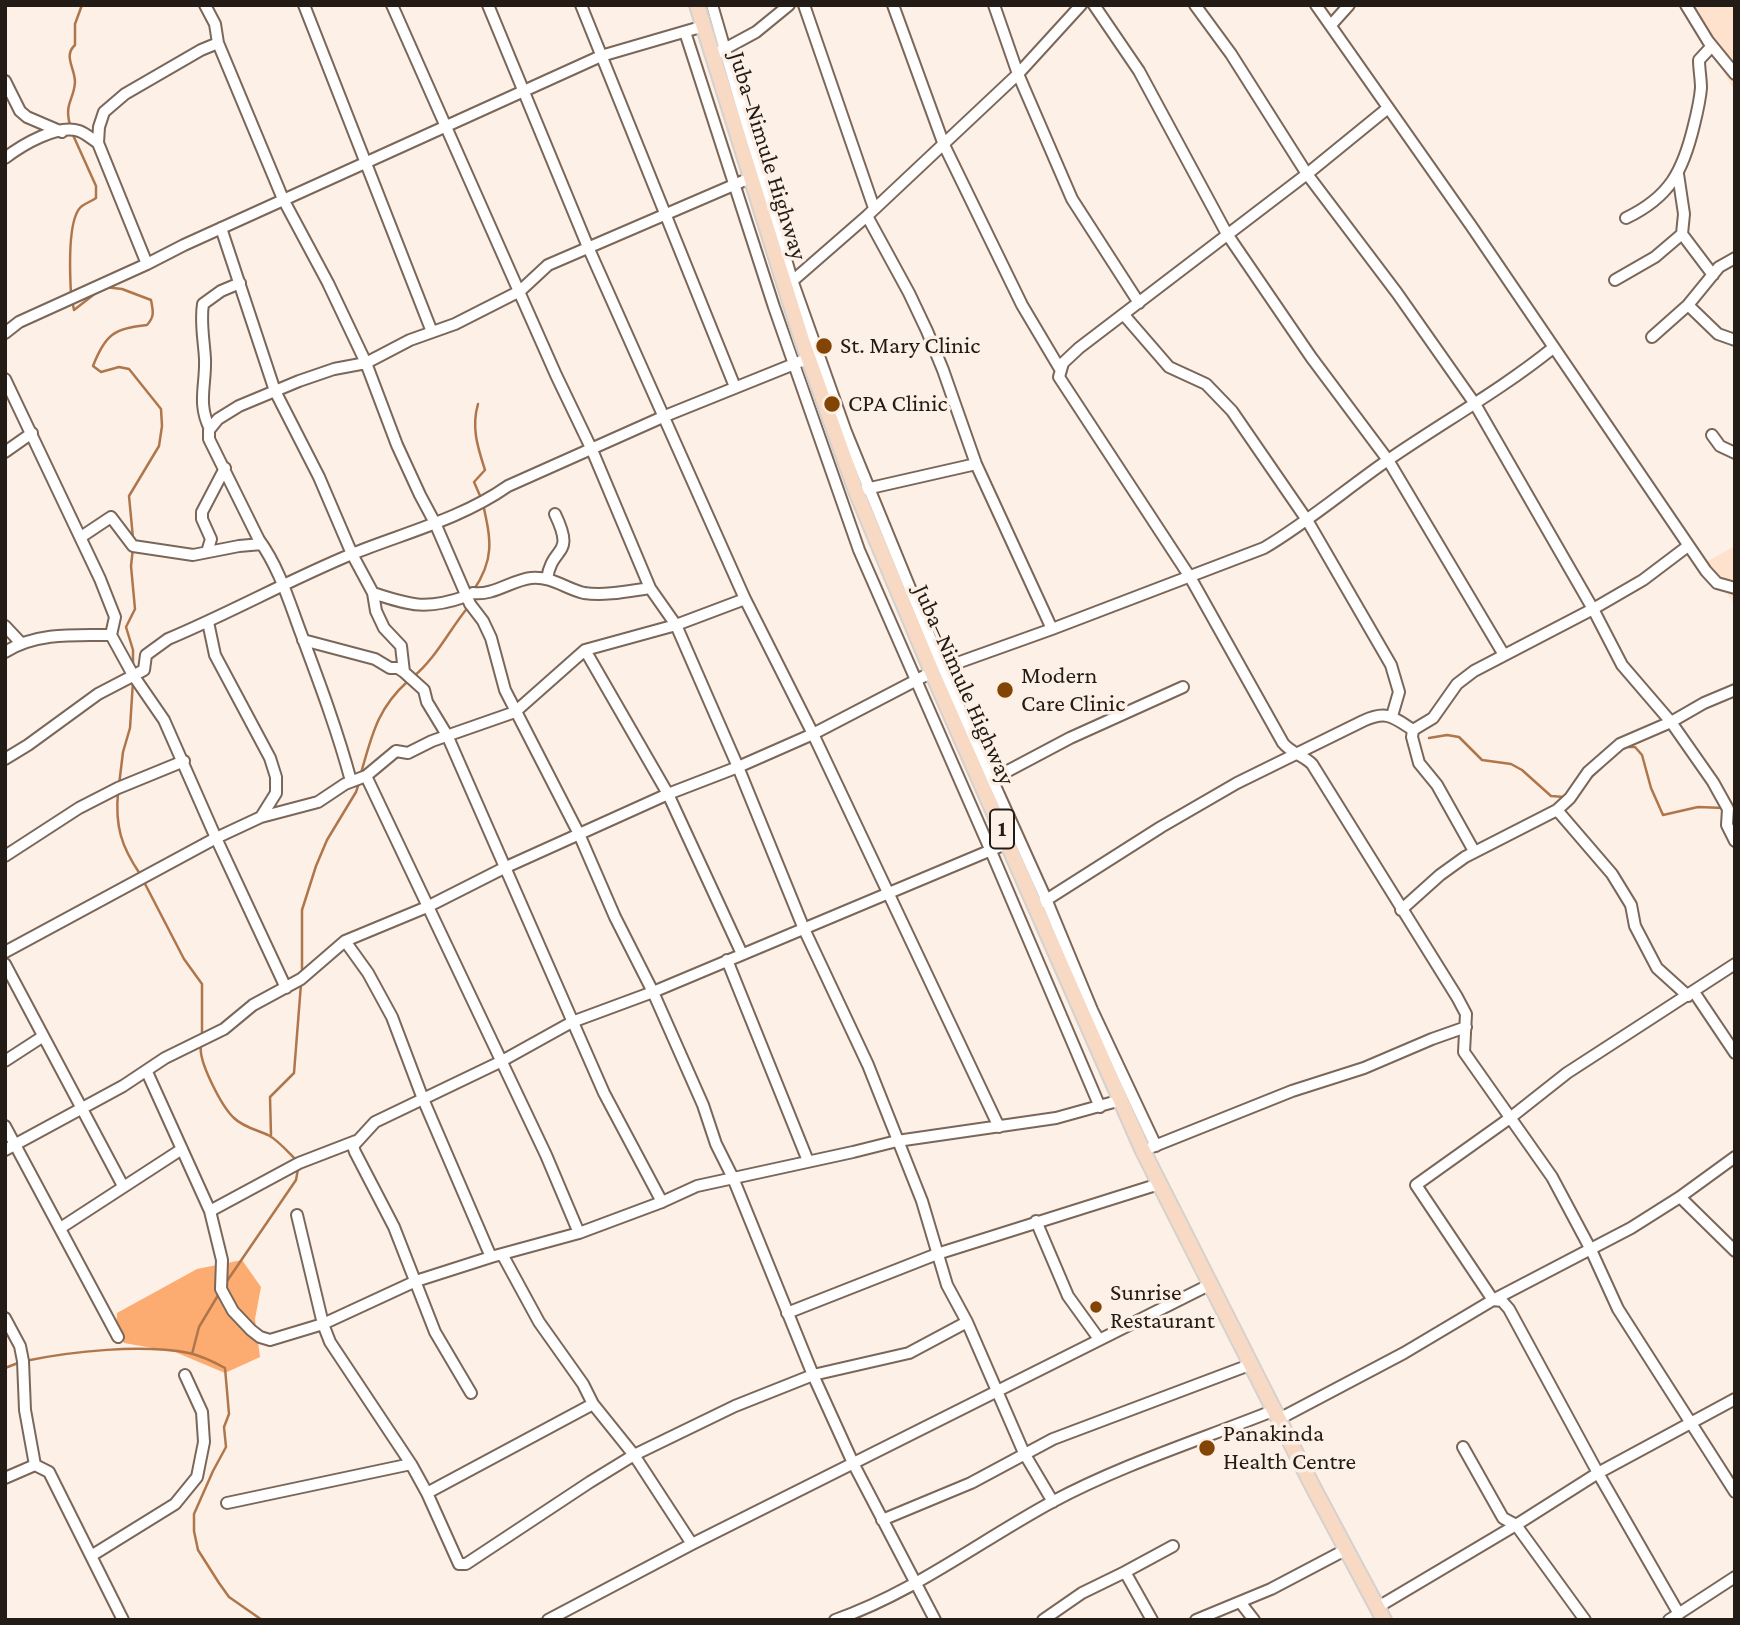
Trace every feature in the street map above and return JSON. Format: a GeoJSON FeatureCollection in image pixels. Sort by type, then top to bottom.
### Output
{"type":"FeatureCollection","features":[{"type":"Feature","properties":{"kind":"main road","name":"Juba–Nimule Highway"},"geometry":{"type":"LineString","coordinates":[[697,5],[704,26],[719,52],[750,178],[789,285],[809,358],[863,490],[878,545],[987,782],[1008,843],[1041,904],[1121,1100],[1149,1149],[1159,1184],[1381,1613]]}},
{"type":"Feature","properties":{"kind":"street"},"geometry":{"type":"LineString","coordinates":[[205,5],[215,24],[218,43],[283,199],[328,283],[366,363],[397,445],[491,638],[505,690],[579,834],[615,917],[653,992],[852,1463],[935,1620]]}},
{"type":"Feature","properties":{"kind":"street"},"geometry":{"type":"LineString","coordinates":[[304,5],[432,332]]}},
{"type":"Feature","properties":{"kind":"street"},"geometry":{"type":"LineString","coordinates":[[392,5],[592,450],[650,588],[676,625],[804,929],[868,1066],[922,1201],[947,1285],[967,1322],[1024,1453],[1053,1502]]}},
{"type":"Feature","properties":{"kind":"street"},"geometry":{"type":"LineString","coordinates":[[488,5],[587,247],[745,599],[813,734],[999,1127]]}},
{"type":"Feature","properties":{"kind":"street"},"geometry":{"type":"LineString","coordinates":[[582,5],[735,387]]}},
{"type":"Feature","properties":{"kind":"street"},"geometry":{"type":"LineString","coordinates":[[712,5],[719,52],[789,285],[846,432],[863,490],[937,670]]}},
{"type":"Feature","properties":{"kind":"street"},"geometry":{"type":"LineString","coordinates":[[719,52],[766,25],[789,5]]}},
{"type":"Feature","properties":{"kind":"street"},"geometry":{"type":"LineString","coordinates":[[804,5],[871,212],[927,331],[975,464],[1052,629]]}},
{"type":"Feature","properties":{"kind":"street"},"geometry":{"type":"LineString","coordinates":[[893,5],[944,145],[1022,305],[1060,369]]}},
{"type":"Feature","properties":{"kind":"street"},"geometry":{"type":"LineString","coordinates":[[994,5],[1018,74],[1073,199],[1139,303]]}},
{"type":"Feature","properties":{"kind":"street"},"geometry":{"type":"LineString","coordinates":[[789,285],[944,145],[1018,74],[1081,5]]}},
{"type":"Feature","properties":{"kind":"street"},"geometry":{"type":"LineString","coordinates":[[1094,5],[1139,71],[1227,234],[1311,357],[1388,460],[1504,655]]}},
{"type":"Feature","properties":{"kind":"street"},"geometry":{"type":"LineString","coordinates":[[1195,5],[1231,54],[1307,174],[1397,293],[1475,404],[1593,610],[1622,666],[1671,722],[1713,782],[1728,809],[1727,825],[1735,842]]}},
{"type":"Feature","properties":{"kind":"street"},"geometry":{"type":"LineString","coordinates":[[1316,5],[1472,227],[1688,547],[1717,583],[1735,588]]}},
{"type":"Feature","properties":{"kind":"street"},"geometry":{"type":"LineString","coordinates":[[1331,25],[1349,5]]}},
{"type":"Feature","properties":{"kind":"street"},"geometry":{"type":"LineString","coordinates":[[1686,5],[1712,46],[1735,74]]}},
{"type":"Feature","properties":{"kind":"street"},"geometry":{"type":"LineString","coordinates":[[5,333],[19,322],[283,199],[601,56],[704,26]]}},
{"type":"Feature","properties":{"kind":"street"},"geometry":{"type":"LineString","coordinates":[[685,32],[757,255],[859,550],[1100,1107]]}},
{"type":"Feature","properties":{"kind":"street"},"geometry":{"type":"LineString","coordinates":[[147,264],[98,143],[99,127],[104,112],[125,94],[218,43]]}},
{"type":"Feature","properties":{"kind":"street"},"geometry":{"type":"LineString","coordinates":[[1626,218],[1647,207],[1678,174],[1699,103],[1699,60],[1712,46]]}},
{"type":"Feature","properties":{"kind":"street"},"geometry":{"type":"LineString","coordinates":[[1722,56],[1735,55]]}},
{"type":"Feature","properties":{"kind":"street"},"geometry":{"type":"LineString","coordinates":[[5,81],[20,111],[27,117],[62,132]]}},
{"type":"Feature","properties":{"kind":"street"},"geometry":{"type":"LineString","coordinates":[[1388,108],[1307,174],[1079,348],[1063,362],[1059,377],[1190,578],[1283,743],[1312,764],[1457,996],[1466,1014],[1464,1052],[1552,1177],[1618,1308],[1735,1492]]}},
{"type":"Feature","properties":{"kind":"street"},"geometry":{"type":"LineString","coordinates":[[5,158],[22,145],[48,134],[81,131],[98,143]]}},
{"type":"Feature","properties":{"kind":"street"},"geometry":{"type":"LineString","coordinates":[[1678,174],[1684,214],[1682,234],[1713,275]]}},
{"type":"Feature","properties":{"kind":"street"},"geometry":{"type":"LineString","coordinates":[[351,781],[339,737],[282,585],[209,439],[210,429],[226,413],[275,391],[334,369],[366,363],[394,347],[455,324],[520,291],[548,265],[750,178]]}},
{"type":"Feature","properties":{"kind":"street"},"geometry":{"type":"LineString","coordinates":[[222,228],[275,391],[373,593],[376,611],[384,628],[401,646],[404,672]]}},
{"type":"Feature","properties":{"kind":"street"},"geometry":{"type":"LineString","coordinates":[[1615,280],[1655,257],[1682,234]]}},
{"type":"Feature","properties":{"kind":"street"},"geometry":{"type":"LineString","coordinates":[[1652,337],[1688,305],[1719,267],[1735,258]]}},
{"type":"Feature","properties":{"kind":"street"},"geometry":{"type":"LineString","coordinates":[[210,429],[204,418],[201,397],[205,370],[201,315],[203,304],[221,291],[240,283]]}},
{"type":"Feature","properties":{"kind":"street"},"geometry":{"type":"LineString","coordinates":[[1688,305],[1718,334],[1735,340]]}},
{"type":"Feature","properties":{"kind":"street"},"geometry":{"type":"LineString","coordinates":[[1124,315],[1169,367],[1206,384],[1218,395],[1232,411],[1307,520],[1391,665],[1399,692],[1392,716]]}},
{"type":"Feature","properties":{"kind":"street"},"geometry":{"type":"LineString","coordinates":[[10,1148],[147,1072],[165,1058],[224,1029],[253,1005],[302,979],[345,941],[428,907],[504,868],[668,794],[813,734],[915,679],[1264,548],[1388,460],[1514,380],[1553,348]]}},
{"type":"Feature","properties":{"kind":"street"},"geometry":{"type":"LineString","coordinates":[[5,759],[98,694],[144,670],[146,655],[168,639],[352,554],[435,523],[489,499],[508,486],[665,416],[809,358]]}},
{"type":"Feature","properties":{"kind":"street"},"geometry":{"type":"LineString","coordinates":[[5,379],[116,617],[111,635],[133,676],[164,720],[286,988]]}},
{"type":"Feature","properties":{"kind":"street"},"geometry":{"type":"LineString","coordinates":[[5,452],[32,433]]}},
{"type":"Feature","properties":{"kind":"street"},"geometry":{"type":"LineString","coordinates":[[1712,435],[1720,446],[1735,453]]}},
{"type":"Feature","properties":{"kind":"street"},"geometry":{"type":"LineString","coordinates":[[863,490],[975,464]]}},
{"type":"Feature","properties":{"kind":"street"},"geometry":{"type":"LineString","coordinates":[[207,552],[211,539],[202,519],[202,512],[225,468]]}},
{"type":"Feature","properties":{"kind":"street"},"geometry":{"type":"LineString","coordinates":[[547,579],[552,560],[560,554],[564,546],[562,527],[555,514]]}},
{"type":"Feature","properties":{"kind":"street"},"geometry":{"type":"LineString","coordinates":[[81,537],[111,517],[133,545],[192,555],[262,544]]}},
{"type":"Feature","properties":{"kind":"street"},"geometry":{"type":"LineString","coordinates":[[859,550],[878,545]]}},
{"type":"Feature","properties":{"kind":"street"},"geometry":{"type":"LineString","coordinates":[[1474,851],[1437,785],[1419,763],[1412,737],[1413,730],[1437,713],[1457,684],[1474,671],[1593,610],[1643,580],[1688,547]]}},
{"type":"Feature","properties":{"kind":"street"},"geometry":{"type":"LineString","coordinates":[[373,593],[416,606],[429,606],[482,594],[532,578],[547,579],[580,592],[598,595],[650,588]]}},
{"type":"Feature","properties":{"kind":"street"},"geometry":{"type":"LineString","coordinates":[[5,952],[216,838],[261,817],[318,802],[351,781],[366,776],[396,751],[408,753],[447,735],[515,712],[585,650],[676,625],[745,599]]}},
{"type":"Feature","properties":{"kind":"street"},"geometry":{"type":"LineString","coordinates":[[208,622],[215,655],[270,758],[276,777],[276,793],[261,817]]}},
{"type":"Feature","properties":{"kind":"street"},"geometry":{"type":"LineString","coordinates":[[5,626],[20,642]]}},
{"type":"Feature","properties":{"kind":"street"},"geometry":{"type":"LineString","coordinates":[[5,652],[20,642],[69,635],[111,635]]}},
{"type":"Feature","properties":{"kind":"street"},"geometry":{"type":"LineString","coordinates":[[303,640],[375,659],[390,668],[398,668],[424,690],[427,702],[447,735],[604,1093],[662,1202]]}},
{"type":"Feature","properties":{"kind":"street"},"geometry":{"type":"LineString","coordinates":[[585,650],[668,794],[742,954]]}},
{"type":"Feature","properties":{"kind":"street"},"geometry":{"type":"LineString","coordinates":[[1183,687],[1070,738],[987,782],[1092,1010],[1149,1149],[1292,1091],[1364,1069],[1466,1027]]}},
{"type":"Feature","properties":{"kind":"street"},"geometry":{"type":"LineString","coordinates":[[1401,909],[1440,874],[1474,851],[1557,810],[1570,798],[1588,772],[1620,744],[1735,690]]}},
{"type":"Feature","properties":{"kind":"street"},"geometry":{"type":"LineString","coordinates":[[1041,904],[1237,783],[1379,714],[1392,716],[1413,730]]}},
{"type":"Feature","properties":{"kind":"street"},"geometry":{"type":"LineString","coordinates":[[5,856],[79,808],[118,788],[184,761]]}},
{"type":"Feature","properties":{"kind":"street"},"geometry":{"type":"LineString","coordinates":[[366,776],[546,1155],[579,1233]]}},
{"type":"Feature","properties":{"kind":"street"},"geometry":{"type":"LineString","coordinates":[[1557,810],[1612,874],[1631,905],[1635,926],[1657,968],[1691,994],[1735,1053]]}},
{"type":"Feature","properties":{"kind":"street"},"geometry":{"type":"LineString","coordinates":[[471,1393],[435,1332],[394,1227],[355,1152],[353,1146],[356,1141],[375,1122],[500,1062],[572,1022],[653,992],[1008,843]]}},
{"type":"Feature","properties":{"kind":"street"},"geometry":{"type":"LineString","coordinates":[[345,941],[368,974],[392,1017],[423,1100],[491,1257]]}},
{"type":"Feature","properties":{"kind":"street"},"geometry":{"type":"LineString","coordinates":[[727,960],[808,1161]]}},
{"type":"Feature","properties":{"kind":"street"},"geometry":{"type":"LineString","coordinates":[[5,964],[123,1186]]}},
{"type":"Feature","properties":{"kind":"street"},"geometry":{"type":"LineString","coordinates":[[1735,964],[1567,1073],[1510,1118],[1416,1185],[1493,1300],[1502,1301],[1509,1309],[1674,1617],[1735,1577]]}},
{"type":"Feature","properties":{"kind":"street"},"geometry":{"type":"LineString","coordinates":[[5,1061],[42,1037]]}},
{"type":"Feature","properties":{"kind":"street"},"geometry":{"type":"LineString","coordinates":[[147,1072],[210,1211],[222,1260],[221,1289],[233,1311],[251,1330],[260,1338],[270,1340],[323,1324],[416,1281],[579,1233],[697,1186],[897,1141],[1056,1118],[1121,1100]]}},
{"type":"Feature","properties":{"kind":"street"},"geometry":{"type":"LineString","coordinates":[[5,1126],[10,1148],[62,1227],[118,1337]]}},
{"type":"Feature","properties":{"kind":"street"},"geometry":{"type":"LineString","coordinates":[[210,1211],[299,1163],[356,1141]]}},
{"type":"Feature","properties":{"kind":"street"},"geometry":{"type":"LineString","coordinates":[[62,1227],[182,1149]]}},
{"type":"Feature","properties":{"kind":"street"},"geometry":{"type":"LineString","coordinates":[[835,1620],[856,1613],[916,1582],[1053,1502],[1098,1480],[1189,1442],[1277,1414],[1404,1353],[1493,1300],[1591,1250],[1680,1197],[1735,1157]]}},
{"type":"Feature","properties":{"kind":"street"},"geometry":{"type":"LineString","coordinates":[[787,1313],[937,1254],[1159,1184]]}},
{"type":"Feature","properties":{"kind":"street"},"geometry":{"type":"LineString","coordinates":[[1680,1197],[1735,1251]]}},
{"type":"Feature","properties":{"kind":"street"},"geometry":{"type":"LineString","coordinates":[[296,1215],[323,1324],[338,1355],[411,1464],[460,1564],[466,1564],[634,1455],[735,1406],[813,1375],[909,1353],[967,1322]]}},
{"type":"Feature","properties":{"kind":"street"},"geometry":{"type":"LineString","coordinates":[[1036,1221],[1068,1296],[1099,1339]]}},
{"type":"Feature","properties":{"kind":"street"},"geometry":{"type":"LineString","coordinates":[[502,1254],[538,1322],[583,1384],[593,1404],[634,1455],[692,1544]]}},
{"type":"Feature","properties":{"kind":"street"},"geometry":{"type":"LineString","coordinates":[[548,1620],[692,1544],[1209,1285]]}},
{"type":"Feature","properties":{"kind":"street"},"geometry":{"type":"LineString","coordinates":[[5,1318],[20,1346],[24,1410],[35,1465]]}},
{"type":"Feature","properties":{"kind":"street"},"geometry":{"type":"LineString","coordinates":[[882,1520],[971,1483],[1053,1439],[1252,1364]]}},
{"type":"Feature","properties":{"kind":"street"},"geometry":{"type":"LineString","coordinates":[[91,1556],[175,1504],[197,1477],[204,1442],[202,1412],[185,1375]]}},
{"type":"Feature","properties":{"kind":"street"},"geometry":{"type":"LineString","coordinates":[[1381,1613],[1598,1473],[1735,1399]]}},
{"type":"Feature","properties":{"kind":"street"},"geometry":{"type":"LineString","coordinates":[[427,1493],[593,1404]]}},
{"type":"Feature","properties":{"kind":"street"},"geometry":{"type":"LineString","coordinates":[[1463,1447],[1503,1518],[1516,1525],[1585,1620]]}},
{"type":"Feature","properties":{"kind":"street"},"geometry":{"type":"LineString","coordinates":[[227,1503],[411,1464]]}},
{"type":"Feature","properties":{"kind":"street"},"geometry":{"type":"LineString","coordinates":[[5,1478],[35,1465],[49,1472],[123,1620]]}},
{"type":"Feature","properties":{"kind":"street"},"geometry":{"type":"LineString","coordinates":[[1043,1620],[1082,1593],[1173,1546]]}},
{"type":"Feature","properties":{"kind":"street"},"geometry":{"type":"LineString","coordinates":[[1196,1620],[1240,1602],[1346,1549]]}},
{"type":"Feature","properties":{"kind":"street"},"geometry":{"type":"LineString","coordinates":[[1125,1572],[1152,1620]]}},
{"type":"Feature","properties":{"kind":"street"},"geometry":{"type":"LineString","coordinates":[[1240,1602],[1254,1620]]}},
{"type":"Feature","properties":{"kind":"shaded area"},"geometry":{"type":"Polygon","coordinates":[[[1682,5],[1735,5],[1735,91],[1704,40],[1682,5]]]}},
{"type":"Feature","properties":{"kind":"shaded area"},"geometry":{"type":"Polygon","coordinates":[[[1735,546],[1735,605],[1706,562],[1735,546]]]}},
{"type":"Feature","properties":{"kind":"shaded area"},"geometry":{"type":"Polygon","coordinates":[[[242,1260],[261,1287],[255,1319],[260,1357],[225,1373],[175,1352],[124,1343],[116,1331],[117,1313],[197,1269],[242,1260]]]}},
{"type":"Feature","properties":{"kind":"waterway"},"geometry":{"type":"LineString","coordinates":[[70,125],[69,106],[75,82],[70,53],[75,45],[75,24],[82,5]]}},
{"type":"Feature","properties":{"kind":"waterway"},"geometry":{"type":"LineString","coordinates":[[71,294],[70,247],[74,222],[82,206],[96,198],[96,186],[73,135]]}},
{"type":"Feature","properties":{"kind":"waterway"},"geometry":{"type":"LineString","coordinates":[[105,287],[122,289],[151,300],[153,310],[147,325],[126,328],[112,335],[102,347],[93,366],[101,372],[119,367],[129,369],[161,409],[159,446],[129,496],[133,538]]}},
{"type":"Feature","properties":{"kind":"waterway"},"geometry":{"type":"LineString","coordinates":[[72,300],[74,310],[97,292]]}},
{"type":"Feature","properties":{"kind":"waterway"},"geometry":{"type":"LineString","coordinates":[[478,404],[475,430],[485,470],[474,482],[481,498]]}},
{"type":"Feature","properties":{"kind":"waterway"},"geometry":{"type":"LineString","coordinates":[[473,591],[488,559],[489,539],[483,504]]}},
{"type":"Feature","properties":{"kind":"waterway"},"geometry":{"type":"LineString","coordinates":[[133,548],[131,566],[135,609],[126,627],[133,650],[133,668]]}},
{"type":"Feature","properties":{"kind":"waterway"},"geometry":{"type":"LineString","coordinates":[[413,677],[436,652],[469,606]]}},
{"type":"Feature","properties":{"kind":"waterway"},"geometry":{"type":"LineString","coordinates":[[119,785],[123,752],[130,728],[133,681]]}},
{"type":"Feature","properties":{"kind":"waterway"},"geometry":{"type":"LineString","coordinates":[[361,773],[382,712],[408,681]]}},
{"type":"Feature","properties":{"kind":"waterway"},"geometry":{"type":"LineString","coordinates":[[1429,738],[1447,735],[1459,737],[1482,760],[1511,764],[1522,770],[1551,796],[1564,797]]}},
{"type":"Feature","properties":{"kind":"waterway"},"geometry":{"type":"LineString","coordinates":[[1627,747],[1635,747],[1642,755],[1651,788],[1663,815],[1698,807],[1724,808]]}},
{"type":"Feature","properties":{"kind":"waterway"},"geometry":{"type":"LineString","coordinates":[[1588,780],[1601,768]]}},
{"type":"Feature","properties":{"kind":"waterway"},"geometry":{"type":"LineString","coordinates":[[302,973],[302,910],[327,840],[359,783]]}},
{"type":"Feature","properties":{"kind":"waterway"},"geometry":{"type":"LineString","coordinates":[[118,792],[121,835],[140,874]]}},
{"type":"Feature","properties":{"kind":"waterway"},"geometry":{"type":"LineString","coordinates":[[143,880],[184,959],[202,984],[202,1036]]}},
{"type":"Feature","properties":{"kind":"waterway"},"geometry":{"type":"LineString","coordinates":[[271,1135],[270,1097],[294,1073],[301,984]]}},
{"type":"Feature","properties":{"kind":"waterway"},"geometry":{"type":"LineString","coordinates":[[201,1046],[207,1072],[229,1112],[242,1124],[272,1137],[296,1160]]}},
{"type":"Feature","properties":{"kind":"waterway"},"geometry":{"type":"LineString","coordinates":[[225,1284],[296,1180],[298,1169]]}},
{"type":"Feature","properties":{"kind":"waterway"},"geometry":{"type":"LineString","coordinates":[[192,1354],[199,1327],[220,1292]]}},
{"type":"Feature","properties":{"kind":"waterway"},"geometry":{"type":"LineString","coordinates":[[25,1361],[64,1354],[150,1349],[189,1353],[225,1368],[229,1414],[224,1427],[226,1447],[194,1514],[194,1531],[198,1550],[229,1597],[262,1620]]}},
{"type":"Feature","properties":{"kind":"waterway"},"geometry":{"type":"LineString","coordinates":[[5,1368],[18,1363]]}},
{"type":"Feature","properties":{"kind":"place","name":"St. Mary Clinic"},"geometry":{"type":"Point","coordinates":[824,346]}},
{"type":"Feature","properties":{"kind":"place","name":"CPA Clinic"},"geometry":{"type":"Point","coordinates":[832,404]}},
{"type":"Feature","properties":{"kind":"place","name":"Modern Care Clinic"},"geometry":{"type":"Point","coordinates":[1005,690]}},
{"type":"Feature","properties":{"kind":"place","name":"Sunrise Restaurant"},"geometry":{"type":"Point","coordinates":[1096,1307]}},
{"type":"Feature","properties":{"kind":"place","name":"Panakinda Health Centre"},"geometry":{"type":"Point","coordinates":[1207,1448]}}]}
